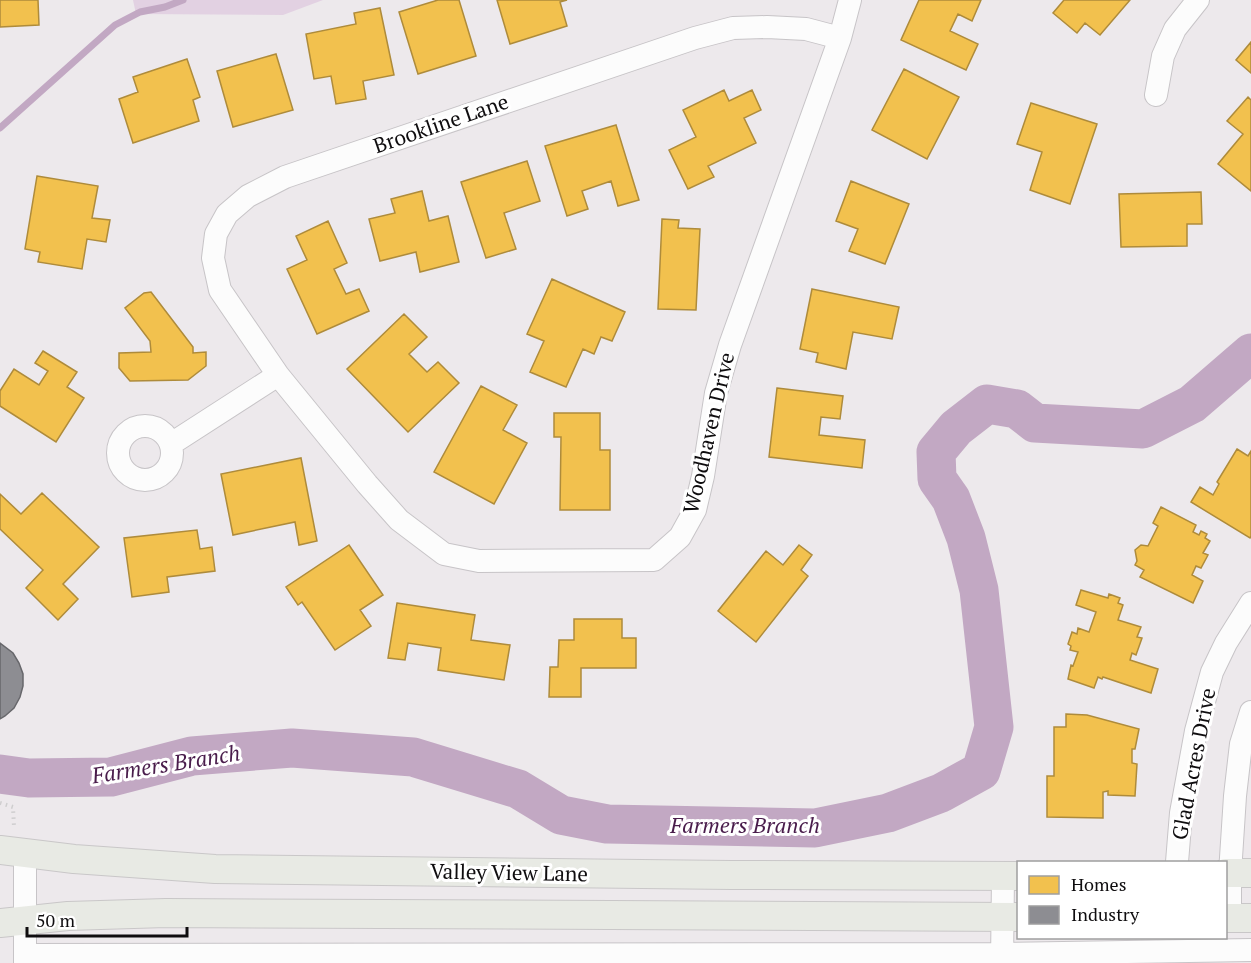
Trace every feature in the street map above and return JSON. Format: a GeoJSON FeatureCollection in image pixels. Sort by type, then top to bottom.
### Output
{"type":"FeatureCollection","features":[{"type":"Feature","properties":{"kind":"main road","name":"Valley View Lane"},"geometry":{"type":"LineString","coordinates":[[12,852],[74,859],[215,869],[1011,877]]}},
{"type":"Feature","properties":{"kind":"main road","name":"Valley View Lane"},"geometry":{"type":"LineString","coordinates":[[12,922],[68,916],[166,913],[1011,917]]}},
{"type":"Feature","properties":{"kind":"street","name":"Woodhaven Drive"},"geometry":{"type":"LineString","coordinates":[[278,375],[399,520],[444,554],[479,561],[654,560],[680,537],[695,510],[703,476],[716,393],[730,345],[840,38],[850,0]]}},
{"type":"Feature","properties":{"kind":"street"},"geometry":{"type":"LineString","coordinates":[[1156,95],[1163,56],[1175,29],[1198,0]]}},
{"type":"Feature","properties":{"kind":"street","name":"Brookline Lane"},"geometry":{"type":"LineString","coordinates":[[278,375],[220,290],[213,258],[216,234],[221,224],[227,214],[248,196],[285,177],[695,38],[733,28],[767,27],[806,29],[840,38]]}},
{"type":"Feature","properties":{"kind":"street"},"geometry":{"type":"LineString","coordinates":[[171,444],[278,375]]}},
{"type":"Feature","properties":{"kind":"street","name":"Glad Acres Drive"},"geometry":{"type":"LineString","coordinates":[[1177,861],[1181,813],[1196,731],[1212,672],[1226,643],[1251,603]]}},
{"type":"Feature","properties":{"kind":"street","name":"Glad Acres Drive"},"geometry":{"type":"LineString","coordinates":[[1235,918],[1235,796],[1241,744],[1251,712]]}},
{"type":"Feature","properties":{"kind":"street"},"geometry":{"type":"LineString","coordinates":[[12,852],[12,922],[25,959],[1003,959],[1251,950]]}},
{"type":"Feature","properties":{"kind":"street"},"geometry":{"type":"LineString","coordinates":[[1003,959],[1011,917],[1011,877]]}},
{"type":"Feature","properties":{"kind":"path"},"geometry":{"type":"LineString","coordinates":[[0,803],[13,807],[12,852]]}},
{"type":"Feature","properties":{"kind":"shaded area"},"geometry":{"type":"Polygon","coordinates":[[[133,0],[323,0],[283,15],[136,14],[133,0]]]}},
{"type":"Feature","properties":{"kind":"building: Homes"},"geometry":{"type":"Polygon","coordinates":[[[0,0],[38,0],[39,25],[0,27],[0,0]]]}},
{"type":"Feature","properties":{"kind":"building: Homes"},"geometry":{"type":"Polygon","coordinates":[[[438,0],[459,0],[476,56],[418,74],[399,12],[438,0]]]}},
{"type":"Feature","properties":{"kind":"building: Homes"},"geometry":{"type":"Polygon","coordinates":[[[497,0],[567,0],[560,2],[567,26],[510,44],[497,0]]]}},
{"type":"Feature","properties":{"kind":"building: Homes"},"geometry":{"type":"Polygon","coordinates":[[[919,0],[981,0],[972,21],[958,14],[950,31],[978,44],[966,70],[901,40],[919,0]]]}},
{"type":"Feature","properties":{"kind":"building: Homes"},"geometry":{"type":"Polygon","coordinates":[[[1064,0],[1130,0],[1100,35],[1085,23],[1077,33],[1053,13],[1064,0]]]}},
{"type":"Feature","properties":{"kind":"building: Homes"},"geometry":{"type":"Polygon","coordinates":[[[380,8],[394,75],[363,81],[366,99],[336,104],[331,76],[314,79],[306,34],[356,24],[354,13],[380,8]]]}},
{"type":"Feature","properties":{"kind":"building: Homes"},"geometry":{"type":"Polygon","coordinates":[[[1251,42],[1251,73],[1236,60],[1251,42]]]}},
{"type":"Feature","properties":{"kind":"building: Homes"},"geometry":{"type":"Polygon","coordinates":[[[276,54],[293,110],[233,127],[217,71],[276,54]]]}},
{"type":"Feature","properties":{"kind":"building: Homes"},"geometry":{"type":"Polygon","coordinates":[[[187,59],[200,97],[193,100],[199,121],[133,143],[119,99],[138,92],[133,77],[187,59]]]}},
{"type":"Feature","properties":{"kind":"building: Homes"},"geometry":{"type":"Polygon","coordinates":[[[904,69],[959,97],[927,159],[872,130],[904,69]]]}},
{"type":"Feature","properties":{"kind":"building: Homes"},"geometry":{"type":"Polygon","coordinates":[[[724,90],[729,101],[752,90],[761,110],[744,118],[756,143],[708,166],[714,177],[688,189],[669,150],[696,137],[683,110],[724,90]]]}},
{"type":"Feature","properties":{"kind":"building: Homes"},"geometry":{"type":"Polygon","coordinates":[[[1248,97],[1251,100],[1251,191],[1218,164],[1243,134],[1227,121],[1248,97]]]}},
{"type":"Feature","properties":{"kind":"building: Homes"},"geometry":{"type":"Polygon","coordinates":[[[1031,103],[1097,124],[1070,204],[1030,190],[1042,152],[1017,144],[1031,103]]]}},
{"type":"Feature","properties":{"kind":"building: Homes"},"geometry":{"type":"Polygon","coordinates":[[[616,125],[639,200],[618,206],[611,181],[582,191],[588,209],[567,216],[545,146],[616,125]]]}},
{"type":"Feature","properties":{"kind":"building: Homes"},"geometry":{"type":"Polygon","coordinates":[[[527,161],[540,201],[504,213],[516,249],[486,258],[461,182],[527,161]]]}},
{"type":"Feature","properties":{"kind":"building: Homes"},"geometry":{"type":"Polygon","coordinates":[[[37,176],[98,186],[92,218],[110,220],[106,242],[87,239],[82,269],[38,262],[40,252],[25,249],[37,176]]]}},
{"type":"Feature","properties":{"kind":"building: Homes"},"geometry":{"type":"Polygon","coordinates":[[[851,181],[909,204],[885,264],[849,251],[858,229],[836,221],[851,181]]]}},
{"type":"Feature","properties":{"kind":"building: Homes"},"geometry":{"type":"Polygon","coordinates":[[[422,191],[429,221],[448,216],[459,262],[420,272],[416,252],[380,261],[369,219],[395,213],[391,199],[422,191]]]}},
{"type":"Feature","properties":{"kind":"building: Homes"},"geometry":{"type":"Polygon","coordinates":[[[1201,192],[1202,224],[1187,224],[1187,246],[1121,247],[1119,194],[1201,192]]]}},
{"type":"Feature","properties":{"kind":"building: Homes"},"geometry":{"type":"Polygon","coordinates":[[[662,219],[679,220],[678,228],[700,229],[696,310],[658,309],[662,219]]]}},
{"type":"Feature","properties":{"kind":"building: Homes"},"geometry":{"type":"Polygon","coordinates":[[[328,221],[347,263],[334,269],[346,294],[359,289],[369,311],[317,334],[287,269],[307,260],[296,236],[328,221]]]}},
{"type":"Feature","properties":{"kind":"building: Homes"},"geometry":{"type":"Polygon","coordinates":[[[552,279],[625,312],[612,341],[601,337],[594,354],[583,349],[566,387],[530,372],[544,341],[527,334],[552,279]]]}},
{"type":"Feature","properties":{"kind":"building: Homes"},"geometry":{"type":"Polygon","coordinates":[[[812,289],[899,307],[892,339],[853,332],[846,369],[816,362],[818,353],[800,349],[812,289]]]}},
{"type":"Feature","properties":{"kind":"building: Homes"},"geometry":{"type":"Polygon","coordinates":[[[151,292],[193,347],[193,353],[206,352],[206,366],[188,380],[130,381],[119,368],[119,353],[151,352],[150,341],[125,308],[144,293],[151,292]]]}},
{"type":"Feature","properties":{"kind":"building: Homes"},"geometry":{"type":"Polygon","coordinates":[[[404,314],[427,337],[409,354],[427,372],[438,362],[459,383],[408,432],[347,369],[404,314]]]}},
{"type":"Feature","properties":{"kind":"building: Homes"},"geometry":{"type":"Polygon","coordinates":[[[43,351],[77,372],[67,387],[84,398],[56,442],[0,406],[0,391],[14,369],[39,385],[48,371],[35,363],[43,351]]]}},
{"type":"Feature","properties":{"kind":"building: Homes"},"geometry":{"type":"Polygon","coordinates":[[[481,386],[517,405],[503,430],[527,443],[494,504],[434,472],[481,386]]]}},
{"type":"Feature","properties":{"kind":"building: Homes"},"geometry":{"type":"Polygon","coordinates":[[[777,388],[843,396],[840,419],[821,417],[819,435],[865,440],[862,468],[769,457],[777,388]]]}},
{"type":"Feature","properties":{"kind":"building: Homes"},"geometry":{"type":"Polygon","coordinates":[[[554,413],[600,413],[600,450],[610,450],[610,510],[560,510],[561,437],[554,437],[554,413]]]}},
{"type":"Feature","properties":{"kind":"building: Homes"},"geometry":{"type":"Polygon","coordinates":[[[1237,449],[1248,456],[1251,451],[1250,538],[1191,502],[1200,487],[1213,495],[1219,484],[1217,482],[1237,449]]]}},
{"type":"Feature","properties":{"kind":"building: Homes"},"geometry":{"type":"Polygon","coordinates":[[[301,458],[317,541],[299,545],[295,522],[233,535],[221,474],[301,458]]]}},
{"type":"Feature","properties":{"kind":"building: Homes"},"geometry":{"type":"Polygon","coordinates":[[[42,493],[99,547],[63,584],[78,599],[58,620],[26,588],[43,570],[0,529],[0,494],[21,514],[42,493]]]}},
{"type":"Feature","properties":{"kind":"building: Homes"},"geometry":{"type":"Polygon","coordinates":[[[1161,507],[1196,525],[1193,532],[1199,535],[1201,531],[1207,534],[1205,538],[1210,541],[1203,553],[1208,555],[1201,568],[1196,566],[1192,575],[1203,581],[1193,603],[1140,577],[1144,570],[1135,565],[1137,561],[1135,550],[1141,545],[1148,546],[1158,526],[1153,523],[1161,507]]]}},
{"type":"Feature","properties":{"kind":"building: Homes"},"geometry":{"type":"Polygon","coordinates":[[[197,530],[200,549],[212,547],[215,571],[167,577],[169,592],[132,597],[124,538],[197,530]]]}},
{"type":"Feature","properties":{"kind":"building: Homes"},"geometry":{"type":"Polygon","coordinates":[[[349,545],[383,595],[360,610],[371,626],[335,650],[302,602],[298,605],[286,587],[349,545]]]}},
{"type":"Feature","properties":{"kind":"building: Homes"},"geometry":{"type":"Polygon","coordinates":[[[799,545],[812,555],[801,570],[808,576],[756,642],[718,611],[766,551],[783,565],[799,545]]]}},
{"type":"Feature","properties":{"kind":"building: Homes"},"geometry":{"type":"Polygon","coordinates":[[[1081,590],[1108,598],[1109,594],[1120,598],[1118,603],[1123,605],[1118,620],[1141,627],[1137,637],[1142,638],[1136,655],[1132,653],[1130,660],[1158,669],[1151,693],[1103,677],[1102,679],[1098,677],[1094,688],[1068,679],[1071,665],[1073,666],[1078,652],[1070,650],[1071,646],[1068,644],[1072,632],[1077,634],[1078,628],[1089,632],[1096,612],[1076,605],[1081,590]]]}},
{"type":"Feature","properties":{"kind":"building: Homes"},"geometry":{"type":"Polygon","coordinates":[[[397,603],[475,615],[471,640],[510,645],[504,680],[438,670],[441,648],[408,643],[405,660],[388,658],[397,603]]]}},
{"type":"Feature","properties":{"kind":"building: Homes"},"geometry":{"type":"Polygon","coordinates":[[[574,619],[622,619],[622,638],[636,638],[636,668],[581,668],[581,697],[549,697],[550,667],[558,667],[559,640],[574,640],[574,619]]]}},
{"type":"Feature","properties":{"kind":"building: Homes"},"geometry":{"type":"Polygon","coordinates":[[[1066,714],[1087,715],[1139,729],[1135,749],[1132,749],[1132,763],[1137,764],[1135,796],[1108,795],[1108,791],[1103,792],[1103,818],[1047,817],[1047,776],[1054,776],[1054,727],[1066,727],[1066,714]]]}},
{"type":"Feature","properties":{"kind":"building: Industry"},"geometry":{"type":"Polygon","coordinates":[[[0,643],[13,653],[19,663],[23,674],[23,686],[14,708],[0,719],[0,643]]]}},
{"type":"Feature","properties":{"kind":"waterway"},"geometry":{"type":"LineString","coordinates":[[0,128],[115,25],[140,12],[165,7],[183,0]]}},
{"type":"Feature","properties":{"kind":"waterway","name":"Farmers Branch"},"geometry":{"type":"LineString","coordinates":[[0,774],[29,778],[111,777],[192,756],[292,748],[413,757],[518,789],[561,815],[607,824],[815,828],[888,813],[941,793],[981,771],[994,727],[979,590],[966,538],[951,499],[937,479],[936,452],[956,428],[987,404],[1017,409],[1035,423],[1143,429],[1192,404],[1251,353]]}}]}
